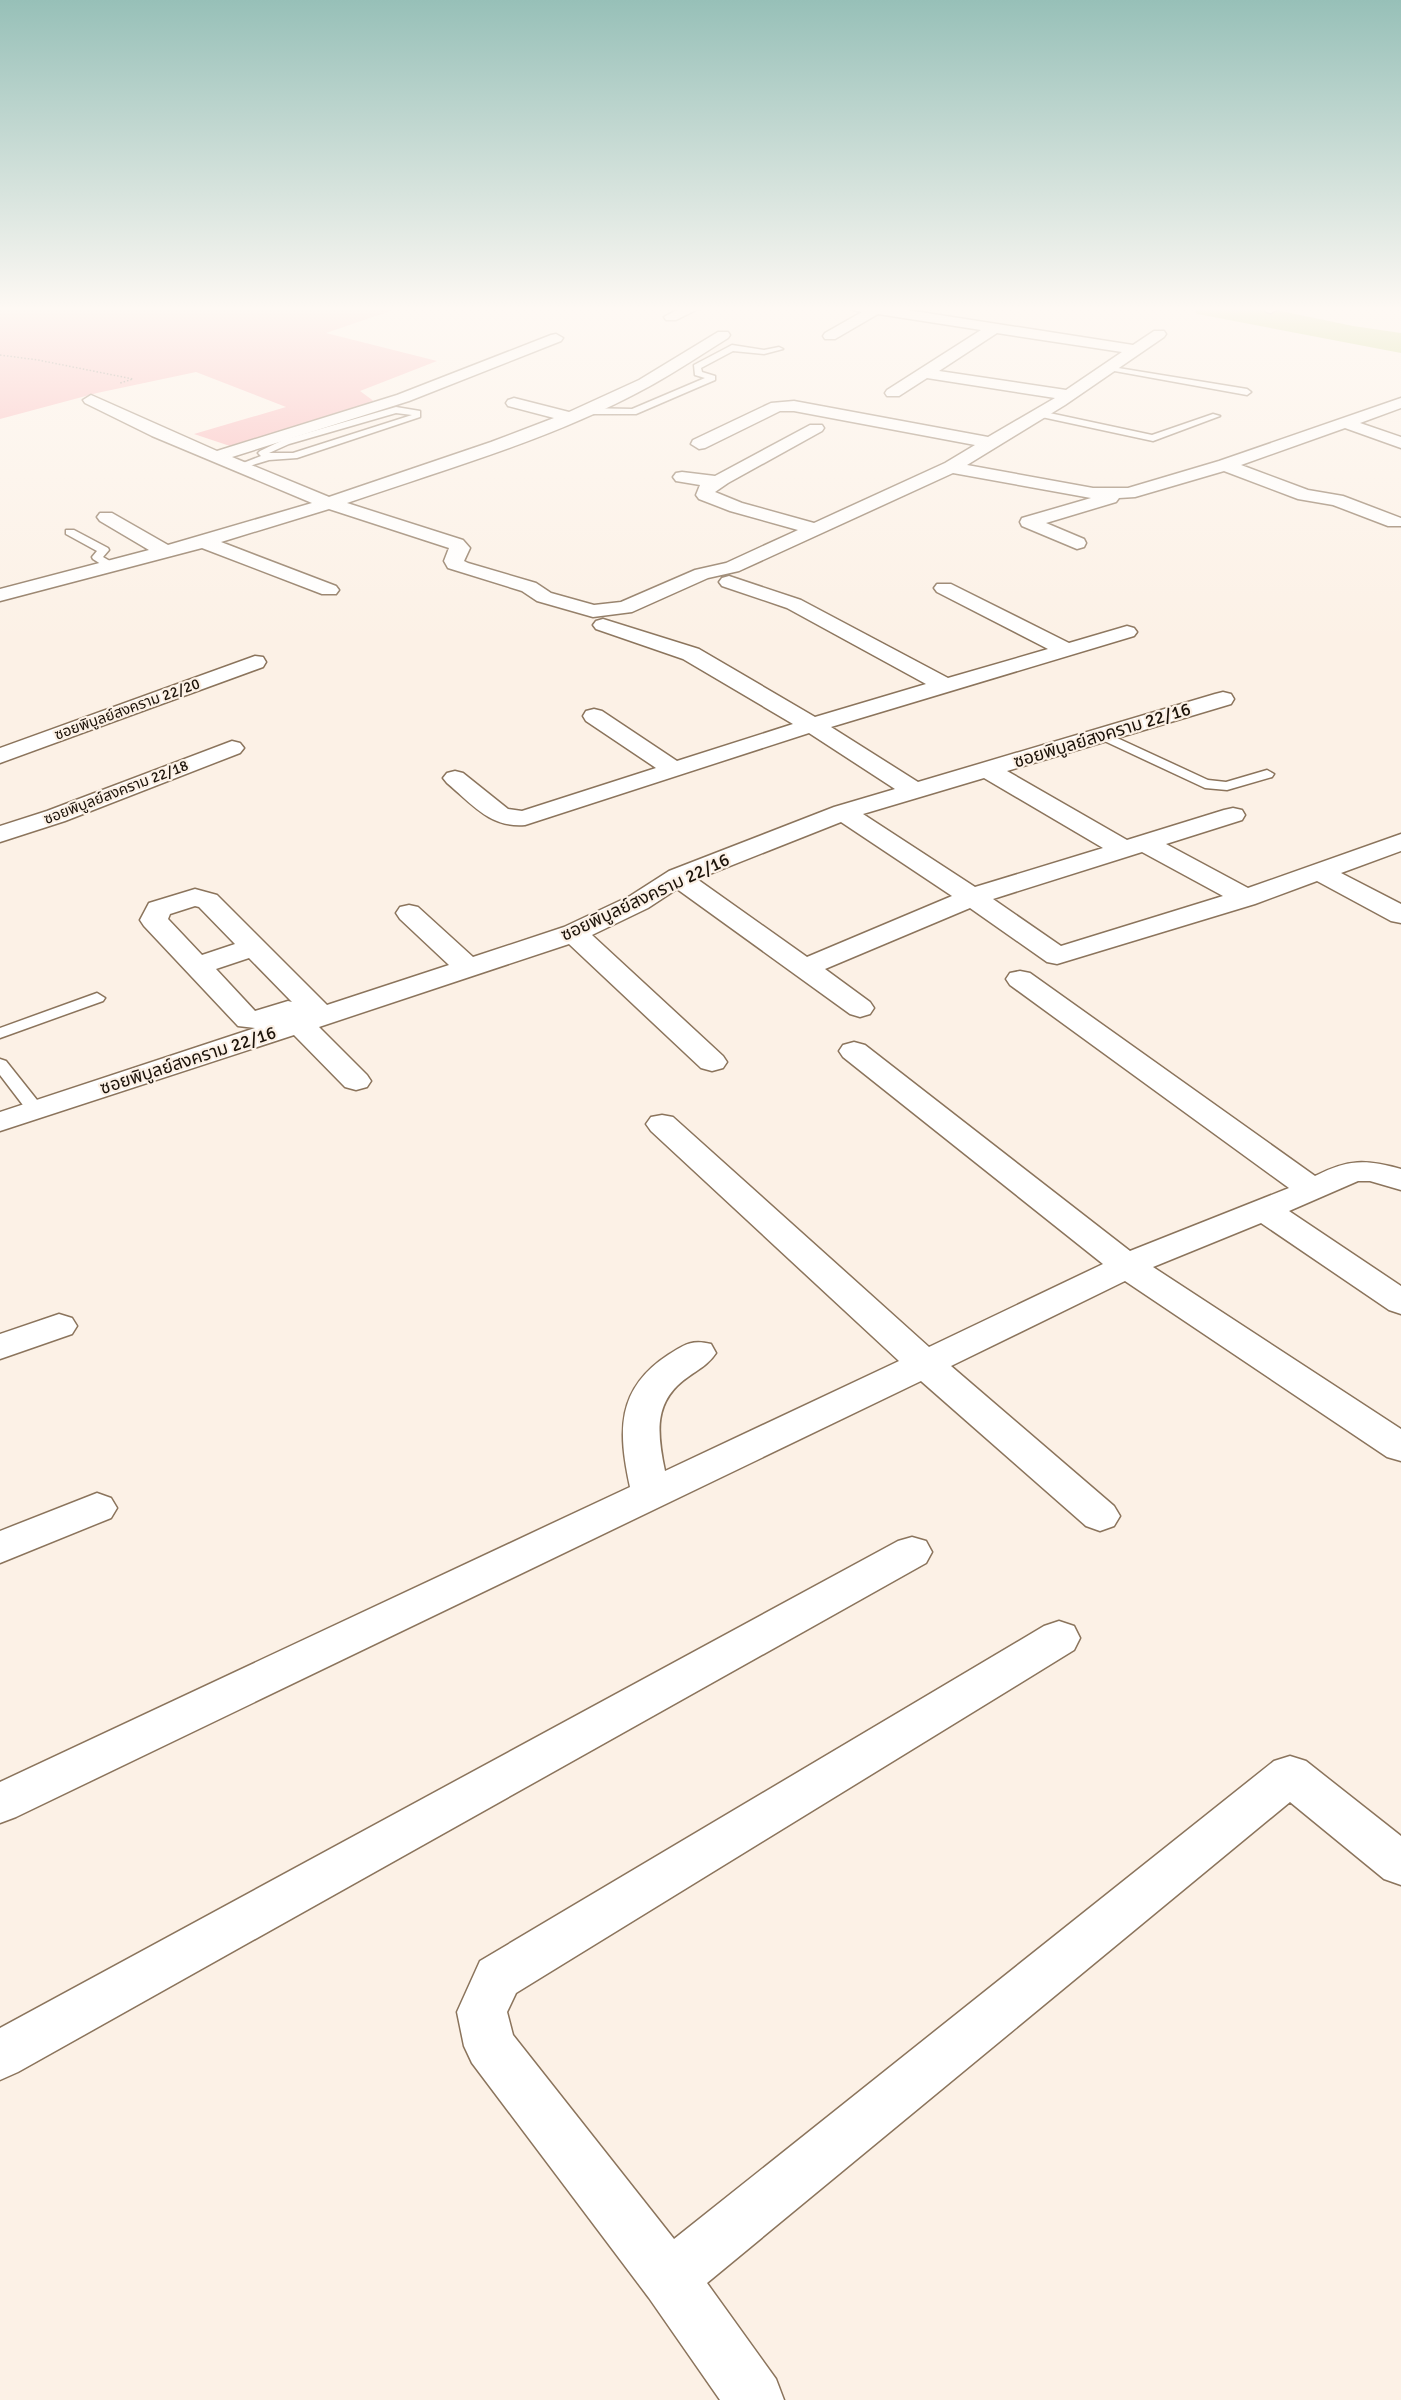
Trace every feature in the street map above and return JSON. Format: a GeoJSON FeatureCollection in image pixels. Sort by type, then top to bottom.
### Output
{"type":"FeatureCollection","features":[{"type":"Feature","properties":{"kind":"street"},"geometry":{"type":"LineString","coordinates":[[131,419],[243,465],[322,506],[425,547]]}},
{"type":"Feature","properties":{"kind":"street"},"geometry":{"type":"LineString","coordinates":[[217,456],[335,419]]}},
{"type":"Feature","properties":{"kind":"street"},"geometry":{"type":"LineString","coordinates":[[0,595],[203,542],[322,506],[497,446],[564,419]]}},
{"type":"Feature","properties":{"kind":"street"},"geometry":{"type":"LineString","coordinates":[[699,444],[750,419]]}},
{"type":"Feature","properties":{"kind":"street"},"geometry":{"type":"LineString","coordinates":[[863,419],[991,443]]}},
{"type":"Feature","properties":{"kind":"street"},"geometry":{"type":"LineString","coordinates":[[607,618],[702,574],[732,567],[951,467],[1032,419]]}},
{"type":"Feature","properties":{"kind":"street"},"geometry":{"type":"LineString","coordinates":[[1077,543],[1029,522],[1225,465],[1356,419]]}},
{"type":"Feature","properties":{"kind":"street"},"geometry":{"type":"LineString","coordinates":[[1345,423],[1401,443]]}},
{"type":"Feature","properties":{"kind":"street"},"geometry":{"type":"LineString","coordinates":[[815,529],[736,507],[705,495],[707,488],[816,428]]}},
{"type":"Feature","properties":{"kind":"street"},"geometry":{"type":"LineString","coordinates":[[1225,465],[1304,495],[1337,500],[1395,522]]}},
{"type":"Feature","properties":{"kind":"street"},"geometry":{"type":"LineString","coordinates":[[951,467],[1093,493],[1129,493]]}},
{"type":"Feature","properties":{"kind":"street"},"geometry":{"type":"LineString","coordinates":[[682,477],[705,481],[722,480]]}},
{"type":"Feature","properties":{"kind":"street"},"geometry":{"type":"LineString","coordinates":[[322,506],[456,544],[460,548],[454,561],[461,567],[529,587],[544,597],[593,611],[691,654],[812,725],[914,790]]}},
{"type":"Feature","properties":{"kind":"street"},"geometry":{"type":"LineString","coordinates":[[106,517],[166,552]]}},
{"type":"Feature","properties":{"kind":"street"},"geometry":{"type":"LineString","coordinates":[[203,542],[329,590]]}},
{"type":"Feature","properties":{"kind":"street"},"geometry":{"type":"LineString","coordinates":[[729,582],[794,604],[946,686]]}},
{"type":"Feature","properties":{"kind":"street"},"geometry":{"type":"LineString","coordinates":[[944,588],[1067,650]]}},
{"type":"Feature","properties":{"kind":"street"},"geometry":{"type":"LineString","coordinates":[[455,778],[499,814],[510,819],[525,818],[812,725],[1127,632]]}},
{"type":"Feature","properties":{"kind":"street","name":"ซอยพิบูลย์สงคราม 22/20"},"geometry":{"type":"LineString","coordinates":[[0,756],[255,662]]}},
{"type":"Feature","properties":{"kind":"street","name":"ซอยพิบูลย์สงคราม 22/16"},"geometry":{"type":"LineString","coordinates":[[0,1122],[311,1015],[468,968],[573,933],[639,902],[678,877],[843,812],[1223,699]]}},
{"type":"Feature","properties":{"kind":"street"},"geometry":{"type":"LineString","coordinates":[[594,716],[675,770]]}},
{"type":"Feature","properties":{"kind":"street","name":"ซอยพิบูลย์สงคราม 22/18"},"geometry":{"type":"LineString","coordinates":[[0,834],[56,816],[232,748]]}},
{"type":"Feature","properties":{"kind":"street"},"geometry":{"type":"LineString","coordinates":[[987,770],[1136,847],[1246,898]]}},
{"type":"Feature","properties":{"kind":"street"},"geometry":{"type":"LineString","coordinates":[[843,812],[1057,956],[1246,898],[1401,842]]}},
{"type":"Feature","properties":{"kind":"street"},"geometry":{"type":"LineString","coordinates":[[804,968],[972,897],[1233,815]]}},
{"type":"Feature","properties":{"kind":"street"},"geometry":{"type":"LineString","coordinates":[[1320,872],[1401,915]]}},
{"type":"Feature","properties":{"kind":"street"},"geometry":{"type":"LineString","coordinates":[[678,877],[860,1008]]}},
{"type":"Feature","properties":{"kind":"street"},"geometry":{"type":"LineString","coordinates":[[311,1015],[248,1020],[154,920],[158,909],[195,897],[208,901],[254,947],[311,1015],[356,1081]]}},
{"type":"Feature","properties":{"kind":"street"},"geometry":{"type":"LineString","coordinates":[[409,913],[468,968]]}},
{"type":"Feature","properties":{"kind":"street"},"geometry":{"type":"LineString","coordinates":[[573,933],[712,1062]]}},
{"type":"Feature","properties":{"kind":"street"},"geometry":{"type":"LineString","coordinates":[[197,966],[254,947]]}},
{"type":"Feature","properties":{"kind":"street"},"geometry":{"type":"LineString","coordinates":[[1020,979],[1313,1190]]}},
{"type":"Feature","properties":{"kind":"street"},"geometry":{"type":"LineString","coordinates":[[854,1051],[1127,1266],[1401,1447]]}},
{"type":"Feature","properties":{"kind":"street"},"geometry":{"type":"LineString","coordinates":[[662,1124],[925,1364],[1100,1516]]}},
{"type":"Feature","properties":{"kind":"street"},"geometry":{"type":"LineString","coordinates":[[0,1803],[1127,1266],[1356,1172],[1372,1171],[1401,1180]]}},
{"type":"Feature","properties":{"kind":"street"},"geometry":{"type":"LineString","coordinates":[[1263,1209],[1401,1302]]}},
{"type":"Feature","properties":{"kind":"street"},"geometry":{"type":"LineString","coordinates":[[0,1347],[59,1326]]}},
{"type":"Feature","properties":{"kind":"street"},"geometry":{"type":"LineString","coordinates":[[651,1494],[640,1446],[641,1413],[655,1385],[698,1353]]}},
{"type":"Feature","properties":{"kind":"street"},"geometry":{"type":"LineString","coordinates":[[0,1548],[97,1508]]}},
{"type":"Feature","properties":{"kind":"street"},"geometry":{"type":"LineString","coordinates":[[0,2055],[912,1551]]}},
{"type":"Feature","properties":{"kind":"street"},"geometry":{"type":"LineString","coordinates":[[755,2400],[669,2278],[490,2046],[482,2012],[498,1977],[1059,1638]]}},
{"type":"Feature","properties":{"kind":"street"},"geometry":{"type":"LineString","coordinates":[[669,2278],[1290,1775],[1401,1864]]}},
{"type":"Feature","properties":{"kind":"lane"},"geometry":{"type":"LineString","coordinates":[[268,457],[263,453],[279,445],[361,419]]}},
{"type":"Feature","properties":{"kind":"lane"},"geometry":{"type":"LineString","coordinates":[[243,465],[268,457],[294,456],[410,419]]}},
{"type":"Feature","properties":{"kind":"lane"},"geometry":{"type":"LineString","coordinates":[[1064,419],[1153,438],[1207,419]]}},
{"type":"Feature","properties":{"kind":"lane"},"geometry":{"type":"LineString","coordinates":[[70,532],[104,549],[97,557],[111,566]]}},
{"type":"Feature","properties":{"kind":"lane"},"geometry":{"type":"LineString","coordinates":[[1102,735],[1205,784],[1227,786],[1268,774]]}},
{"type":"Feature","properties":{"kind":"lane"},"geometry":{"type":"LineString","coordinates":[[0,1034],[97,998]]}},
{"type":"Feature","properties":{"kind":"lane"},"geometry":{"type":"LineString","coordinates":[[0,1064],[34,1109]]}},
{"type":"Feature","properties":{"kind":"shaded area"},"geometry":{"type":"Polygon","coordinates":[[[245,419],[319,419],[230,446],[194,434],[245,419]]]}}]}
